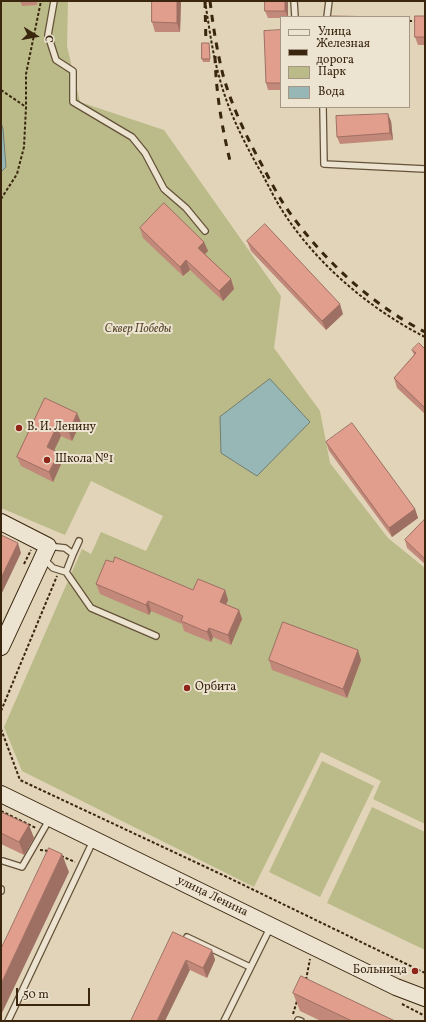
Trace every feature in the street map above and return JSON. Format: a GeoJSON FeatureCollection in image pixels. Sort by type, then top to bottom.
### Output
{"type":"FeatureCollection","features":[{"type":"Feature","properties":{"kind":"street"},"geometry":{"type":"LineString","coordinates":[[1,522],[46,552],[9,623],[1,647]]}},
{"type":"Feature","properties":{"kind":"street","name":"улица Ленина"},"geometry":{"type":"LineString","coordinates":[[1,794],[46,824],[94,839],[396,987],[425,998]]}},
{"type":"Feature","properties":{"kind":"lane"},"geometry":{"type":"LineString","coordinates":[[54,1],[48,35],[56,60],[73,71],[73,102],[132,137],[145,153],[164,189],[186,208],[204,231]]}},
{"type":"Feature","properties":{"kind":"lane"},"geometry":{"type":"LineString","coordinates":[[294,1],[295,16]]}},
{"type":"Feature","properties":{"kind":"lane"},"geometry":{"type":"LineString","coordinates":[[327,16],[328,1]]}},
{"type":"Feature","properties":{"kind":"lane"},"geometry":{"type":"LineString","coordinates":[[323,108],[324,164],[425,169]]}},
{"type":"Feature","properties":{"kind":"lane"},"geometry":{"type":"LineString","coordinates":[[66,572],[79,541]]}},
{"type":"Feature","properties":{"kind":"lane"},"geometry":{"type":"LineString","coordinates":[[73,554],[65,548],[46,552],[53,568],[66,572],[91,608],[156,636]]}},
{"type":"Feature","properties":{"kind":"lane"},"geometry":{"type":"LineString","coordinates":[[3,861],[22,867],[46,824]]}},
{"type":"Feature","properties":{"kind":"lane"},"geometry":{"type":"LineString","coordinates":[[8,1021],[94,839]]}},
{"type":"Feature","properties":{"kind":"lane"},"geometry":{"type":"LineString","coordinates":[[224,1021],[271,926]]}},
{"type":"Feature","properties":{"kind":"lane"},"geometry":{"type":"LineString","coordinates":[[186,936],[250,968]]}},
{"type":"Feature","properties":{"kind":"path"},"geometry":{"type":"LineString","coordinates":[[1,199],[17,174],[24,147],[26,74],[41,1]]}},
{"type":"Feature","properties":{"kind":"path"},"geometry":{"type":"LineString","coordinates":[[205,1],[216,65],[231,112],[251,153],[281,208],[312,250],[352,289],[403,326],[425,337]]}},
{"type":"Feature","properties":{"kind":"path"},"geometry":{"type":"LineString","coordinates":[[410,21],[420,21]]}},
{"type":"Feature","properties":{"kind":"path"},"geometry":{"type":"LineString","coordinates":[[1,90],[26,107]]}},
{"type":"Feature","properties":{"kind":"path"},"geometry":{"type":"LineString","coordinates":[[1,711],[59,570]]}},
{"type":"Feature","properties":{"kind":"path"},"geometry":{"type":"LineString","coordinates":[[1,729],[20,780],[227,877],[425,973]]}},
{"type":"Feature","properties":{"kind":"path"},"geometry":{"type":"LineString","coordinates":[[1,811],[46,824]]}},
{"type":"Feature","properties":{"kind":"path"},"geometry":{"type":"LineString","coordinates":[[47,850],[82,864]]}},
{"type":"Feature","properties":{"kind":"path"},"geometry":{"type":"LineString","coordinates":[[303,986],[309,967]]}},
{"type":"Feature","properties":{"kind":"path"},"geometry":{"type":"LineString","coordinates":[[298,1000],[293,1017],[300,1020]]}},
{"type":"Feature","properties":{"kind":"green space","name":"Сквер Победы"},"geometry":{"type":"Polygon","coordinates":[[[1,1],[68,1],[67,46],[80,102],[164,130],[281,296],[274,348],[320,411],[330,463],[388,538],[425,568],[425,824],[373,799],[381,781],[321,752],[254,887],[22,771],[4,727],[82,549],[91,554],[101,532],[146,551],[163,516],[91,481],[65,535],[1,508],[1,1]]]}},
{"type":"Feature","properties":{"kind":"green space"},"geometry":{"type":"Polygon","coordinates":[[[322,761],[374,786],[320,897],[269,872],[322,761]]]}},
{"type":"Feature","properties":{"kind":"green space"},"geometry":{"type":"Polygon","coordinates":[[[372,807],[425,832],[425,950],[327,903],[372,807]]]}},
{"type":"Feature","properties":{"kind":"water"},"geometry":{"type":"Polygon","coordinates":[[[1,123],[3,129],[6,167],[1,172],[1,123]]]}},
{"type":"Feature","properties":{"kind":"water"},"geometry":{"type":"Polygon","coordinates":[[[270,379],[310,422],[257,476],[221,453],[220,417],[270,379]]]}},
{"type":"Feature","properties":{"kind":"building"},"geometry":{"type":"Polygon","coordinates":[[[152,1],[177,1],[177,23],[152,22],[152,1]]]}},
{"type":"Feature","properties":{"kind":"building"},"geometry":{"type":"Polygon","coordinates":[[[265,1],[285,1],[285,11],[265,11],[265,1]]]}},
{"type":"Feature","properties":{"kind":"building"},"geometry":{"type":"Polygon","coordinates":[[[415,16],[425,16],[425,37],[415,37],[415,16]]]}},
{"type":"Feature","properties":{"kind":"building"},"geometry":{"type":"Polygon","coordinates":[[[280,30],[280,83],[266,83],[264,31],[280,30]]]}},
{"type":"Feature","properties":{"kind":"building"},"geometry":{"type":"Polygon","coordinates":[[[202,43],[209,43],[210,59],[202,59],[202,43]]]}},
{"type":"Feature","properties":{"kind":"building"},"geometry":{"type":"Polygon","coordinates":[[[388,114],[390,133],[337,137],[336,116],[388,114]]]}},
{"type":"Feature","properties":{"kind":"building"},"geometry":{"type":"Polygon","coordinates":[[[164,203],[204,242],[198,248],[231,279],[219,291],[186,260],[180,267],[140,228],[164,203]]]}},
{"type":"Feature","properties":{"kind":"building"},"geometry":{"type":"Polygon","coordinates":[[[265,224],[340,304],[322,321],[247,241],[265,224]]]}},
{"type":"Feature","properties":{"kind":"building"},"geometry":{"type":"Polygon","coordinates":[[[419,343],[425,349],[425,408],[394,378],[416,353],[412,350],[419,343]]]}},
{"type":"Feature","properties":{"kind":"building"},"geometry":{"type":"Polygon","coordinates":[[[45,398],[77,413],[69,432],[57,426],[47,447],[59,453],[49,472],[17,457],[45,398]]]}},
{"type":"Feature","properties":{"kind":"building"},"geometry":{"type":"Polygon","coordinates":[[[352,423],[415,509],[389,528],[326,442],[352,423]]]}},
{"type":"Feature","properties":{"kind":"building"},"geometry":{"type":"Polygon","coordinates":[[[425,519],[425,559],[405,540],[425,519]]]}},
{"type":"Feature","properties":{"kind":"building"},"geometry":{"type":"Polygon","coordinates":[[[1,535],[18,543],[1,578],[1,535]]]}},
{"type":"Feature","properties":{"kind":"building"},"geometry":{"type":"Polygon","coordinates":[[[115,557],[193,590],[198,579],[225,590],[220,602],[239,610],[228,635],[209,628],[207,632],[181,621],[183,616],[148,601],[146,605],[96,584],[106,560],[113,562],[115,557]]]}},
{"type":"Feature","properties":{"kind":"building"},"geometry":{"type":"Polygon","coordinates":[[[283,622],[358,650],[343,689],[269,660],[283,622]]]}},
{"type":"Feature","properties":{"kind":"building"},"geometry":{"type":"Polygon","coordinates":[[[1,812],[29,825],[19,842],[1,833],[1,812]]]}},
{"type":"Feature","properties":{"kind":"building"},"geometry":{"type":"Polygon","coordinates":[[[49,848],[62,854],[1,984],[1,949],[49,848]]]}},
{"type":"Feature","properties":{"kind":"building"},"geometry":{"type":"Polygon","coordinates":[[[173,932],[212,950],[203,968],[186,960],[157,1021],[131,1021],[173,932]]]}},
{"type":"Feature","properties":{"kind":"building"},"geometry":{"type":"Polygon","coordinates":[[[301,976],[395,1021],[352,1021],[293,993],[301,976]]]}},
{"type":"Feature","properties":{"kind":"railway"},"geometry":{"type":"LineString","coordinates":[[205,1],[206,46]]}},
{"type":"Feature","properties":{"kind":"railway"},"geometry":{"type":"LineString","coordinates":[[210,1],[219,57],[231,99],[251,145],[285,206],[314,244],[348,278],[385,307],[425,332]]}},
{"type":"Feature","properties":{"kind":"railway"},"geometry":{"type":"LineString","coordinates":[[215,56],[220,111],[231,165]]}},
{"type":"Feature","properties":{"kind":"place","name":"В. И. Ленину"},"geometry":{"type":"Point","coordinates":[19,428]}},
{"type":"Feature","properties":{"kind":"place","name":"Школа №1"},"geometry":{"type":"Point","coordinates":[47,460]}},
{"type":"Feature","properties":{"kind":"place","name":"Орбита"},"geometry":{"type":"Point","coordinates":[187,688]}},
{"type":"Feature","properties":{"kind":"place","name":"Больница"},"geometry":{"type":"Point","coordinates":[415,971]}}]}
